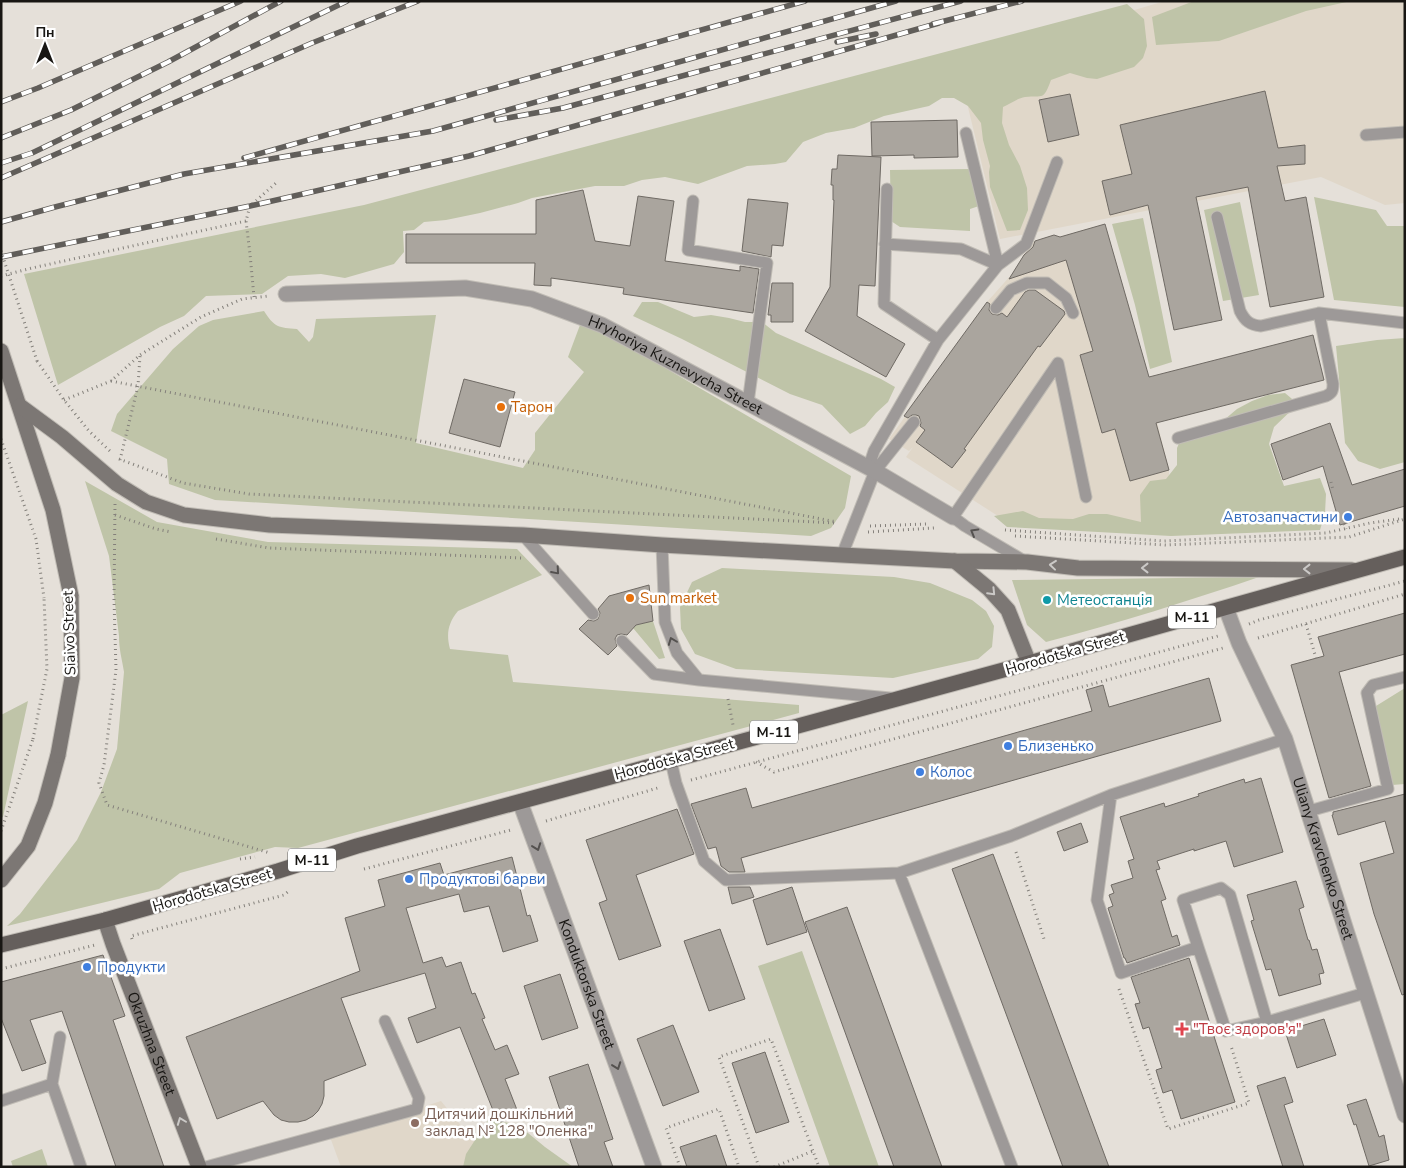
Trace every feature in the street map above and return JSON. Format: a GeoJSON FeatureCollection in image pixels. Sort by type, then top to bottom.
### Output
{"type":"FeatureCollection","features":[{"type":"Feature","properties":{"kind":"main road","name":"Siaivo Street"},"geometry":{"type":"LineString","coordinates":[[1,351],[53,510],[71,596],[72,678],[58,755],[45,803],[28,846],[1,880]]}},
{"type":"Feature","properties":{"kind":"main road"},"geometry":{"type":"LineString","coordinates":[[20,406],[117,484],[146,502],[184,515],[270,525],[523,535],[842,555],[1027,562],[1078,568],[1356,570]]}},
{"type":"Feature","properties":{"kind":"main road","name":"Horodotska Street"},"geometry":{"type":"LineString","coordinates":[[1,945],[105,920],[278,871],[357,846],[1029,663],[1405,556]]}},
{"type":"Feature","properties":{"kind":"main road"},"geometry":{"type":"LineString","coordinates":[[955,560],[990,589],[1008,610],[1029,663]]}},
{"type":"Feature","properties":{"kind":"main road","name":"Okruzhna Street"},"geometry":{"type":"LineString","coordinates":[[105,920],[198,1167]]}},
{"type":"Feature","properties":{"kind":"street","name":"Hryhoriya Kuznevycha Street"},"geometry":{"type":"LineString","coordinates":[[286,294],[465,288],[532,299],[602,325],[874,471],[960,522]]}},
{"type":"Feature","properties":{"kind":"street","name":"Uliany Kravchenko Street"},"geometry":{"type":"LineString","coordinates":[[1226,608],[1239,643],[1285,739],[1405,1115]]}},
{"type":"Feature","properties":{"kind":"street","name":"Konduktorska Street"},"geometry":{"type":"LineString","coordinates":[[520,802],[654,1167]]}},
{"type":"Feature","properties":{"kind":"lane"},"geometry":{"type":"LineString","coordinates":[[1366,135],[1405,132]]}},
{"type":"Feature","properties":{"kind":"lane"},"geometry":{"type":"LineString","coordinates":[[966,133],[998,265]]}},
{"type":"Feature","properties":{"kind":"lane"},"geometry":{"type":"LineString","coordinates":[[874,471],[871,460],[874,451],[881,442],[938,340],[998,265],[1026,244],[1057,162]]}},
{"type":"Feature","properties":{"kind":"lane"},"geometry":{"type":"LineString","coordinates":[[887,189],[884,304],[938,340]]}},
{"type":"Feature","properties":{"kind":"lane"},"geometry":{"type":"LineString","coordinates":[[693,201],[688,250],[766,263],[748,403]]}},
{"type":"Feature","properties":{"kind":"lane"},"geometry":{"type":"LineString","coordinates":[[1217,217],[1240,311],[1244,320],[1252,325],[1261,326],[1319,313],[1405,323]]}},
{"type":"Feature","properties":{"kind":"lane"},"geometry":{"type":"LineString","coordinates":[[885,244],[960,249],[998,265]]}},
{"type":"Feature","properties":{"kind":"lane"},"geometry":{"type":"LineString","coordinates":[[996,308],[1011,290],[1027,283],[1047,283],[1066,298],[1073,313]]}},
{"type":"Feature","properties":{"kind":"lane"},"geometry":{"type":"LineString","coordinates":[[1178,438],[1331,394],[1333,384],[1319,313]]}},
{"type":"Feature","properties":{"kind":"lane"},"geometry":{"type":"LineString","coordinates":[[960,522],[1058,363],[1086,497]]}},
{"type":"Feature","properties":{"kind":"lane"},"geometry":{"type":"LineString","coordinates":[[842,555],[857,530],[874,471],[914,422]]}},
{"type":"Feature","properties":{"kind":"lane","name":"Hryhoriya Kuznevycha Street"},"geometry":{"type":"LineString","coordinates":[[960,522],[1027,562]]}},
{"type":"Feature","properties":{"kind":"lane"},"geometry":{"type":"LineString","coordinates":[[523,535],[593,614]]}},
{"type":"Feature","properties":{"kind":"lane"},"geometry":{"type":"LineString","coordinates":[[662,545],[665,622],[677,653],[699,680]]}},
{"type":"Feature","properties":{"kind":"lane"},"geometry":{"type":"LineString","coordinates":[[622,641],[654,674],[725,683],[896,699]]}},
{"type":"Feature","properties":{"kind":"lane"},"geometry":{"type":"LineString","coordinates":[[1309,812],[1388,789],[1367,693],[1373,686],[1405,677]]}},
{"type":"Feature","properties":{"kind":"lane"},"geometry":{"type":"LineString","coordinates":[[670,760],[676,783],[704,861],[726,880],[899,873],[1010,836],[1111,795],[1285,739]]}},
{"type":"Feature","properties":{"kind":"lane"},"geometry":{"type":"LineString","coordinates":[[1111,795],[1096,900],[1121,973],[1198,947]]}},
{"type":"Feature","properties":{"kind":"lane"},"geometry":{"type":"LineString","coordinates":[[899,873],[1012,1167]]}},
{"type":"Feature","properties":{"kind":"lane"},"geometry":{"type":"LineString","coordinates":[[1267,1022],[1230,895],[1221,888],[1183,900],[1226,1031],[1267,1022],[1366,993]]}},
{"type":"Feature","properties":{"kind":"lane"},"geometry":{"type":"LineString","coordinates":[[206,1167],[417,1108],[419,1098],[385,1021]]}},
{"type":"Feature","properties":{"kind":"lane"},"geometry":{"type":"LineString","coordinates":[[60,1038],[52,1084],[81,1167]]}},
{"type":"Feature","properties":{"kind":"lane"},"geometry":{"type":"LineString","coordinates":[[1,1101],[52,1084]]}},
{"type":"Feature","properties":{"kind":"path"},"geometry":{"type":"LineString","coordinates":[[254,298],[246,221],[250,206],[276,183]]}},
{"type":"Feature","properties":{"kind":"path"},"geometry":{"type":"LineString","coordinates":[[1,276],[246,221]]}},
{"type":"Feature","properties":{"kind":"path"},"geometry":{"type":"LineString","coordinates":[[1,251],[37,361],[64,400],[89,431],[120,460],[183,483],[249,494],[838,524],[857,530],[960,522]]}},
{"type":"Feature","properties":{"kind":"path"},"geometry":{"type":"LineString","coordinates":[[64,400],[111,381],[140,355],[201,317],[242,299],[286,294]]}},
{"type":"Feature","properties":{"kind":"path"},"geometry":{"type":"LineString","coordinates":[[120,460],[138,386],[140,355]]}},
{"type":"Feature","properties":{"kind":"path"},"geometry":{"type":"LineString","coordinates":[[111,381],[839,522]]}},
{"type":"Feature","properties":{"kind":"path"},"geometry":{"type":"LineString","coordinates":[[1,439],[36,539],[44,598],[48,669],[33,739],[1,831]]}},
{"type":"Feature","properties":{"kind":"path"},"geometry":{"type":"LineString","coordinates":[[1331,482],[1334,490]]}},
{"type":"Feature","properties":{"kind":"path"},"geometry":{"type":"LineString","coordinates":[[114,501],[116,670],[104,765],[99,783],[107,804],[273,854]]}},
{"type":"Feature","properties":{"kind":"path"},"geometry":{"type":"LineString","coordinates":[[1405,519],[1349,537],[1166,545],[1009,535],[1002,531],[1164,541],[1326,534],[1370,523],[1405,519]]}},
{"type":"Feature","properties":{"kind":"path"},"geometry":{"type":"LineString","coordinates":[[857,530],[960,522]]}},
{"type":"Feature","properties":{"kind":"path"},"geometry":{"type":"LineString","coordinates":[[1344,524],[1346,529]]}},
{"type":"Feature","properties":{"kind":"path"},"geometry":{"type":"LineString","coordinates":[[688,780],[1220,635],[1259,620],[1405,581]]}},
{"type":"Feature","properties":{"kind":"path"},"geometry":{"type":"LineString","coordinates":[[1258,638],[1405,594]]}},
{"type":"Feature","properties":{"kind":"path"},"geometry":{"type":"LineString","coordinates":[[1306,624],[1316,658]]}},
{"type":"Feature","properties":{"kind":"path"},"geometry":{"type":"LineString","coordinates":[[756,762],[774,772],[1224,648]]}},
{"type":"Feature","properties":{"kind":"path"},"geometry":{"type":"LineString","coordinates":[[725,683],[734,730]]}},
{"type":"Feature","properties":{"kind":"path"},"geometry":{"type":"LineString","coordinates":[[540,822],[652,790]]}},
{"type":"Feature","properties":{"kind":"path"},"geometry":{"type":"LineString","coordinates":[[364,869],[517,828]]}},
{"type":"Feature","properties":{"kind":"path"},"geometry":{"type":"LineString","coordinates":[[1010,836],[1044,939]]}},
{"type":"Feature","properties":{"kind":"path"},"geometry":{"type":"LineString","coordinates":[[131,936],[284,895],[290,890]]}},
{"type":"Feature","properties":{"kind":"path"},"geometry":{"type":"LineString","coordinates":[[1,969],[100,944]]}},
{"type":"Feature","properties":{"kind":"path"},"geometry":{"type":"LineString","coordinates":[[1121,973],[1116,980],[1168,1129],[1249,1103],[1226,1031]]}},
{"type":"Feature","properties":{"kind":"path"},"geometry":{"type":"LineString","coordinates":[[759,1167],[719,1057],[772,1039],[819,1167]]}},
{"type":"Feature","properties":{"kind":"path"},"geometry":{"type":"LineString","coordinates":[[680,1167],[666,1128],[719,1109],[739,1167]]}},
{"type":"Feature","properties":{"kind":"path"},"geometry":{"type":"LineString","coordinates":[[774,1167],[813,1151]]}},
{"type":"Feature","properties":{"kind":"shaded area"},"geometry":{"type":"Polygon","coordinates":[[[1165,1],[1405,1],[1405,203],[1385,205],[1321,177],[1000,239],[957,62],[1165,1]]]}},
{"type":"Feature","properties":{"kind":"shaded area"},"geometry":{"type":"Polygon","coordinates":[[[1105,224],[1130,311],[1112,316],[1130,313],[1169,470],[1171,535],[1012,525],[906,457],[913,447],[909,451],[889,439],[987,302],[1012,274],[1032,242],[1054,235],[1060,237],[1105,224]],[[1033,290],[1030,294],[1083,323],[1033,290]]]}},
{"type":"Feature","properties":{"kind":"shaded area","name":"Дитячий дошкільний заклад № 128 \"Оленка\""},"geometry":{"type":"Polygon","coordinates":[[[441,1101],[495,1167],[341,1167],[330,1137],[441,1101]]]}},
{"type":"Feature","properties":{"kind":"green space"},"geometry":{"type":"Polygon","coordinates":[[[1194,1],[1351,1],[1306,11],[1219,41],[1156,45],[1152,17],[1194,1]]]}},
{"type":"Feature","properties":{"kind":"green space"},"geometry":{"type":"Polygon","coordinates":[[[1127,4],[1144,19],[1147,46],[1143,58],[1134,67],[1097,79],[1070,73],[1051,80],[1042,96],[1025,97],[1003,107],[1002,123],[1027,188],[1028,210],[1020,230],[1007,231],[990,187],[990,166],[983,140],[981,123],[968,106],[954,98],[942,98],[929,106],[884,116],[854,128],[826,133],[803,142],[786,162],[747,166],[698,184],[665,177],[642,180],[624,186],[595,186],[532,198],[480,213],[446,220],[424,222],[414,230],[403,231],[404,252],[394,264],[345,278],[321,274],[288,276],[262,294],[206,296],[184,316],[160,327],[58,385],[24,274],[364,205],[1127,4]]]}},
{"type":"Feature","properties":{"kind":"green space"},"geometry":{"type":"Polygon","coordinates":[[[971,169],[979,206],[970,209],[970,231],[900,227],[891,221],[890,170],[971,169]]]}},
{"type":"Feature","properties":{"kind":"green space"},"geometry":{"type":"Polygon","coordinates":[[[1314,197],[1376,210],[1387,226],[1405,226],[1405,307],[1334,300],[1314,197]]]}},
{"type":"Feature","properties":{"kind":"green space"},"geometry":{"type":"Polygon","coordinates":[[[1240,202],[1259,295],[1223,301],[1204,210],[1240,202]]]}},
{"type":"Feature","properties":{"kind":"green space"},"geometry":{"type":"Polygon","coordinates":[[[1143,218],[1172,362],[1150,369],[1135,305],[1112,224],[1143,218]]]}},
{"type":"Feature","properties":{"kind":"green space"},"geometry":{"type":"Polygon","coordinates":[[[642,302],[658,302],[694,317],[711,315],[745,322],[762,322],[776,333],[895,387],[888,402],[865,426],[850,434],[822,405],[790,394],[633,316],[642,302]]]}},
{"type":"Feature","properties":{"kind":"green space"},"geometry":{"type":"Polygon","coordinates":[[[264,311],[277,326],[297,329],[309,342],[313,337],[316,319],[436,315],[416,443],[523,468],[535,450],[535,433],[584,372],[568,357],[580,325],[607,333],[851,476],[845,508],[831,528],[811,536],[215,500],[169,484],[167,459],[111,431],[117,414],[173,349],[199,326],[213,320],[264,311]]]}},
{"type":"Feature","properties":{"kind":"green space"},"geometry":{"type":"Polygon","coordinates":[[[1405,338],[1405,462],[1380,469],[1358,461],[1345,443],[1336,346],[1405,338]]]}},
{"type":"Feature","properties":{"kind":"green space"},"geometry":{"type":"Polygon","coordinates":[[[1285,393],[1298,404],[1274,427],[1269,444],[1284,486],[1320,478],[1326,494],[1325,513],[1320,530],[1171,536],[1007,527],[994,516],[1023,511],[1039,518],[1073,519],[1089,514],[1107,514],[1141,522],[1140,495],[1150,481],[1166,479],[1177,465],[1177,448],[1184,432],[1224,420],[1237,409],[1252,401],[1268,395],[1285,393]]]}},
{"type":"Feature","properties":{"kind":"green space"},"geometry":{"type":"Polygon","coordinates":[[[85,481],[157,522],[268,542],[517,549],[542,575],[458,611],[449,629],[450,649],[508,655],[513,682],[799,705],[799,713],[298,848],[275,847],[180,873],[159,889],[7,926],[20,914],[77,840],[101,792],[117,749],[124,672],[109,556],[85,481]]]}},
{"type":"Feature","properties":{"kind":"green space"},"geometry":{"type":"Polygon","coordinates":[[[722,568],[894,577],[930,583],[972,600],[986,611],[994,626],[992,647],[978,659],[893,678],[736,669],[695,654],[681,629],[680,607],[692,582],[722,568]]]}},
{"type":"Feature","properties":{"kind":"green space"},"geometry":{"type":"Polygon","coordinates":[[[1259,577],[1206,595],[1046,642],[1027,625],[1012,580],[1259,577]]]}},
{"type":"Feature","properties":{"kind":"green space"},"geometry":{"type":"Polygon","coordinates":[[[653,621],[665,658],[659,659],[633,628],[636,625],[653,621]]]}},
{"type":"Feature","properties":{"kind":"green space"},"geometry":{"type":"Polygon","coordinates":[[[1405,688],[1405,784],[1392,785],[1373,722],[1376,706],[1405,688]]]}},
{"type":"Feature","properties":{"kind":"green space"},"geometry":{"type":"Polygon","coordinates":[[[28,701],[3,817],[1,818],[1,715],[28,701]]]}},
{"type":"Feature","properties":{"kind":"green space"},"geometry":{"type":"Polygon","coordinates":[[[802,951],[879,1167],[830,1167],[758,966],[802,951]]]}},
{"type":"Feature","properties":{"kind":"green space"},"geometry":{"type":"Polygon","coordinates":[[[488,1120],[517,1124],[573,1167],[463,1167],[466,1154],[488,1120]]]}},
{"type":"Feature","properties":{"kind":"green space"},"geometry":{"type":"Polygon","coordinates":[[[42,1149],[48,1167],[13,1167],[11,1161],[42,1149]]]}},
{"type":"Feature","properties":{"kind":"building"},"geometry":{"type":"Polygon","coordinates":[[[1265,91],[1278,148],[1305,145],[1305,164],[1277,166],[1285,201],[1306,197],[1324,297],[1270,307],[1248,187],[1196,197],[1222,320],[1174,330],[1148,205],[1110,215],[1102,181],[1132,174],[1120,125],[1265,91]]]}},
{"type":"Feature","properties":{"kind":"building"},"geometry":{"type":"Polygon","coordinates":[[[1070,94],[1079,135],[1048,142],[1039,100],[1070,94]]]}},
{"type":"Feature","properties":{"kind":"building"},"geometry":{"type":"Polygon","coordinates":[[[957,120],[958,157],[914,158],[914,155],[872,156],[871,122],[957,120]]]}},
{"type":"Feature","properties":{"kind":"building"},"geometry":{"type":"Polygon","coordinates":[[[838,155],[881,157],[875,286],[859,285],[857,316],[905,344],[886,377],[805,331],[830,287],[834,200],[833,185],[831,185],[832,169],[837,169],[838,155]]]}},
{"type":"Feature","properties":{"kind":"building"},"geometry":{"type":"Polygon","coordinates":[[[583,190],[595,241],[630,246],[638,196],[674,201],[665,261],[740,271],[740,266],[759,269],[753,313],[623,294],[624,288],[551,278],[551,286],[534,285],[535,263],[406,263],[406,234],[536,234],[536,200],[583,190]]]}},
{"type":"Feature","properties":{"kind":"building"},"geometry":{"type":"Polygon","coordinates":[[[748,199],[788,203],[783,246],[772,245],[771,257],[742,251],[748,199]]]}},
{"type":"Feature","properties":{"kind":"building"},"geometry":{"type":"Polygon","coordinates":[[[1105,224],[1149,377],[1313,335],[1324,380],[1156,423],[1169,470],[1130,481],[1115,429],[1102,433],[1080,355],[1093,351],[1066,260],[1009,279],[1024,255],[1033,247],[1035,241],[1054,235],[1060,237],[1105,224]]]}},
{"type":"Feature","properties":{"kind":"building"},"geometry":{"type":"Polygon","coordinates":[[[772,283],[793,283],[793,322],[771,322],[771,315],[768,315],[772,283]]]}},
{"type":"Feature","properties":{"kind":"building"},"geometry":{"type":"Polygon","coordinates":[[[1035,290],[1064,311],[1065,314],[1040,347],[1038,346],[952,468],[916,442],[925,430],[920,426],[919,416],[912,415],[908,418],[904,416],[987,302],[990,304],[989,310],[992,314],[998,315],[1002,313],[1007,317],[1025,292],[1035,290]]]}},
{"type":"Feature","properties":{"kind":"building"},"geometry":{"type":"Polygon","coordinates":[[[464,379],[515,392],[500,447],[449,433],[464,379]]]}},
{"type":"Feature","properties":{"kind":"building"},"geometry":{"type":"Polygon","coordinates":[[[1330,423],[1352,485],[1405,469],[1405,506],[1340,525],[1323,466],[1283,480],[1271,444],[1330,423]]]}},
{"type":"Feature","properties":{"kind":"building"},"geometry":{"type":"Polygon","coordinates":[[[649,585],[653,621],[636,625],[627,635],[617,635],[615,639],[617,646],[608,655],[579,629],[588,620],[594,621],[598,619],[600,613],[598,609],[609,596],[649,585]]]}},
{"type":"Feature","properties":{"kind":"building"},"geometry":{"type":"Polygon","coordinates":[[[1405,613],[1405,654],[1339,672],[1371,786],[1329,798],[1291,665],[1324,656],[1318,637],[1405,613]]]}},
{"type":"Feature","properties":{"kind":"building"},"geometry":{"type":"Polygon","coordinates":[[[1209,678],[1221,721],[741,858],[745,872],[729,872],[721,866],[716,847],[708,849],[691,804],[746,788],[752,808],[1092,711],[1086,690],[1103,685],[1109,707],[1209,678]]]}},
{"type":"Feature","properties":{"kind":"building"},"geometry":{"type":"Polygon","coordinates":[[[1261,778],[1283,852],[1234,867],[1226,841],[1157,861],[1160,869],[1156,870],[1166,899],[1161,901],[1172,937],[1177,935],[1180,945],[1127,963],[1108,908],[1113,906],[1109,895],[1114,893],[1111,885],[1133,878],[1128,861],[1134,859],[1120,817],[1164,803],[1165,807],[1244,779],[1245,783],[1261,778]]]}},
{"type":"Feature","properties":{"kind":"building"},"geometry":{"type":"Polygon","coordinates":[[[1405,794],[1405,994],[1402,995],[1374,914],[1360,863],[1394,853],[1385,821],[1338,835],[1332,815],[1333,812],[1405,794]]]}},
{"type":"Feature","properties":{"kind":"building"},"geometry":{"type":"Polygon","coordinates":[[[677,809],[694,854],[636,875],[661,946],[619,960],[599,903],[607,900],[586,840],[677,809]]]}},
{"type":"Feature","properties":{"kind":"building"},"geometry":{"type":"Polygon","coordinates":[[[1081,823],[1088,842],[1064,851],[1057,832],[1081,823]]]}},
{"type":"Feature","properties":{"kind":"building"},"geometry":{"type":"Polygon","coordinates":[[[993,854],[1109,1167],[1063,1167],[952,869],[993,854]]]}},
{"type":"Feature","properties":{"kind":"building"},"geometry":{"type":"Polygon","coordinates":[[[512,857],[527,916],[530,915],[538,941],[503,952],[489,906],[464,912],[459,894],[406,908],[423,963],[442,957],[446,967],[461,962],[472,994],[475,993],[485,1018],[482,1019],[495,1050],[507,1045],[519,1074],[505,1079],[519,1115],[498,1123],[460,1027],[417,1043],[408,1018],[436,1008],[425,973],[341,998],[366,1065],[324,1081],[322,1104],[313,1116],[298,1122],[281,1120],[274,1115],[263,1101],[217,1119],[186,1037],[360,971],[345,918],[385,906],[378,880],[440,863],[444,875],[512,857]]]}},
{"type":"Feature","properties":{"kind":"building"},"geometry":{"type":"Polygon","coordinates":[[[1296,881],[1304,907],[1299,909],[1308,940],[1312,950],[1317,949],[1324,973],[1319,974],[1321,984],[1279,996],[1271,969],[1266,970],[1251,921],[1254,920],[1247,895],[1296,881]]]}},
{"type":"Feature","properties":{"kind":"building"},"geometry":{"type":"Polygon","coordinates":[[[728,887],[750,887],[754,897],[732,904],[728,887]]]}},
{"type":"Feature","properties":{"kind":"building"},"geometry":{"type":"Polygon","coordinates":[[[792,887],[807,932],[767,945],[753,900],[792,887]]]}},
{"type":"Feature","properties":{"kind":"building"},"geometry":{"type":"Polygon","coordinates":[[[847,907],[942,1167],[894,1167],[805,922],[847,907]]]}},
{"type":"Feature","properties":{"kind":"building"},"geometry":{"type":"Polygon","coordinates":[[[720,929],[745,999],[709,1011],[684,941],[720,929]]]}},
{"type":"Feature","properties":{"kind":"building"},"geometry":{"type":"Polygon","coordinates":[[[103,955],[125,1016],[113,1020],[164,1167],[116,1167],[62,1011],[30,1020],[46,1063],[22,1071],[1,1018],[1,982],[103,955]]]}},
{"type":"Feature","properties":{"kind":"building"},"geometry":{"type":"Polygon","coordinates":[[[1189,958],[1235,1102],[1181,1119],[1172,1090],[1163,1093],[1156,1070],[1162,1068],[1149,1027],[1143,1029],[1135,1004],[1140,1003],[1131,977],[1189,958]]]}},
{"type":"Feature","properties":{"kind":"building"},"geometry":{"type":"Polygon","coordinates":[[[560,974],[578,1028],[542,1040],[524,986],[560,974]]]}},
{"type":"Feature","properties":{"kind":"building"},"geometry":{"type":"Polygon","coordinates":[[[1324,1019],[1336,1055],[1297,1068],[1285,1031],[1324,1019]]]}},
{"type":"Feature","properties":{"kind":"building"},"geometry":{"type":"Polygon","coordinates":[[[673,1025],[699,1092],[663,1106],[637,1039],[673,1025]]]}},
{"type":"Feature","properties":{"kind":"building"},"geometry":{"type":"Polygon","coordinates":[[[765,1052],[789,1122],[756,1133],[732,1063],[765,1052]]]}},
{"type":"Feature","properties":{"kind":"building"},"geometry":{"type":"Polygon","coordinates":[[[588,1064],[613,1139],[604,1142],[613,1167],[579,1167],[549,1077],[588,1064]]]}},
{"type":"Feature","properties":{"kind":"building"},"geometry":{"type":"Polygon","coordinates":[[[1285,1077],[1293,1102],[1284,1105],[1304,1167],[1283,1167],[1257,1086],[1285,1077]]]}},
{"type":"Feature","properties":{"kind":"building"},"geometry":{"type":"Polygon","coordinates":[[[1366,1099],[1379,1137],[1384,1135],[1389,1160],[1369,1166],[1356,1124],[1354,1125],[1347,1105],[1366,1099]]]}},
{"type":"Feature","properties":{"kind":"building"},"geometry":{"type":"Polygon","coordinates":[[[716,1135],[727,1167],[687,1167],[680,1147],[716,1135]]]}},
{"type":"Feature","properties":{"kind":"railway"},"geometry":{"type":"LineString","coordinates":[[1,102],[241,1]]}},
{"type":"Feature","properties":{"kind":"railway"},"geometry":{"type":"LineString","coordinates":[[1,138],[71,110],[168,62],[281,1]]}},
{"type":"Feature","properties":{"kind":"railway"},"geometry":{"type":"LineString","coordinates":[[1,163],[32,153],[347,1]]}},
{"type":"Feature","properties":{"kind":"railway"},"geometry":{"type":"LineString","coordinates":[[1,178],[312,43],[418,1]]}},
{"type":"Feature","properties":{"kind":"railway"},"geometry":{"type":"LineString","coordinates":[[244,158],[805,1]]}},
{"type":"Feature","properties":{"kind":"railway"},"geometry":{"type":"LineString","coordinates":[[1,222],[184,174],[433,131],[896,1]]}},
{"type":"Feature","properties":{"kind":"railway"},"geometry":{"type":"LineString","coordinates":[[496,120],[563,108],[961,1]]}},
{"type":"Feature","properties":{"kind":"railway"},"geometry":{"type":"LineString","coordinates":[[933,24],[1022,1]]}},
{"type":"Feature","properties":{"kind":"railway"},"geometry":{"type":"LineString","coordinates":[[1,257],[250,206],[469,156],[939,23]]}},
{"type":"Feature","properties":{"kind":"railway"},"geometry":{"type":"LineString","coordinates":[[837,42],[876,34]]}},
{"type":"Feature","properties":{"kind":"place","name":"Тарон"},"geometry":{"type":"Point","coordinates":[501,407]}},
{"type":"Feature","properties":{"kind":"place","name":"Автозапчастини"},"geometry":{"type":"Point","coordinates":[1348,517]}},
{"type":"Feature","properties":{"kind":"place","name":"Sun market"},"geometry":{"type":"Point","coordinates":[630,598]}},
{"type":"Feature","properties":{"kind":"place","name":"Метеостанція"},"geometry":{"type":"Point","coordinates":[1047,600]}},
{"type":"Feature","properties":{"kind":"place","name":"Близенько"},"geometry":{"type":"Point","coordinates":[1008,746]}},
{"type":"Feature","properties":{"kind":"place","name":"Колос"},"geometry":{"type":"Point","coordinates":[920,772]}},
{"type":"Feature","properties":{"kind":"place","name":"Продуктові барви"},"geometry":{"type":"Point","coordinates":[409,879]}},
{"type":"Feature","properties":{"kind":"place","name":"Продукти"},"geometry":{"type":"Point","coordinates":[87,967]}},
{"type":"Feature","properties":{"kind":"place","name":"\"Твоє здоров'я\""},"geometry":{"type":"Point","coordinates":[1182,1029]}},
{"type":"Feature","properties":{"kind":"place","name":"Дитячий дошкільний заклад № 128 \"Оленка\""},"geometry":{"type":"Point","coordinates":[415,1123]}}]}
